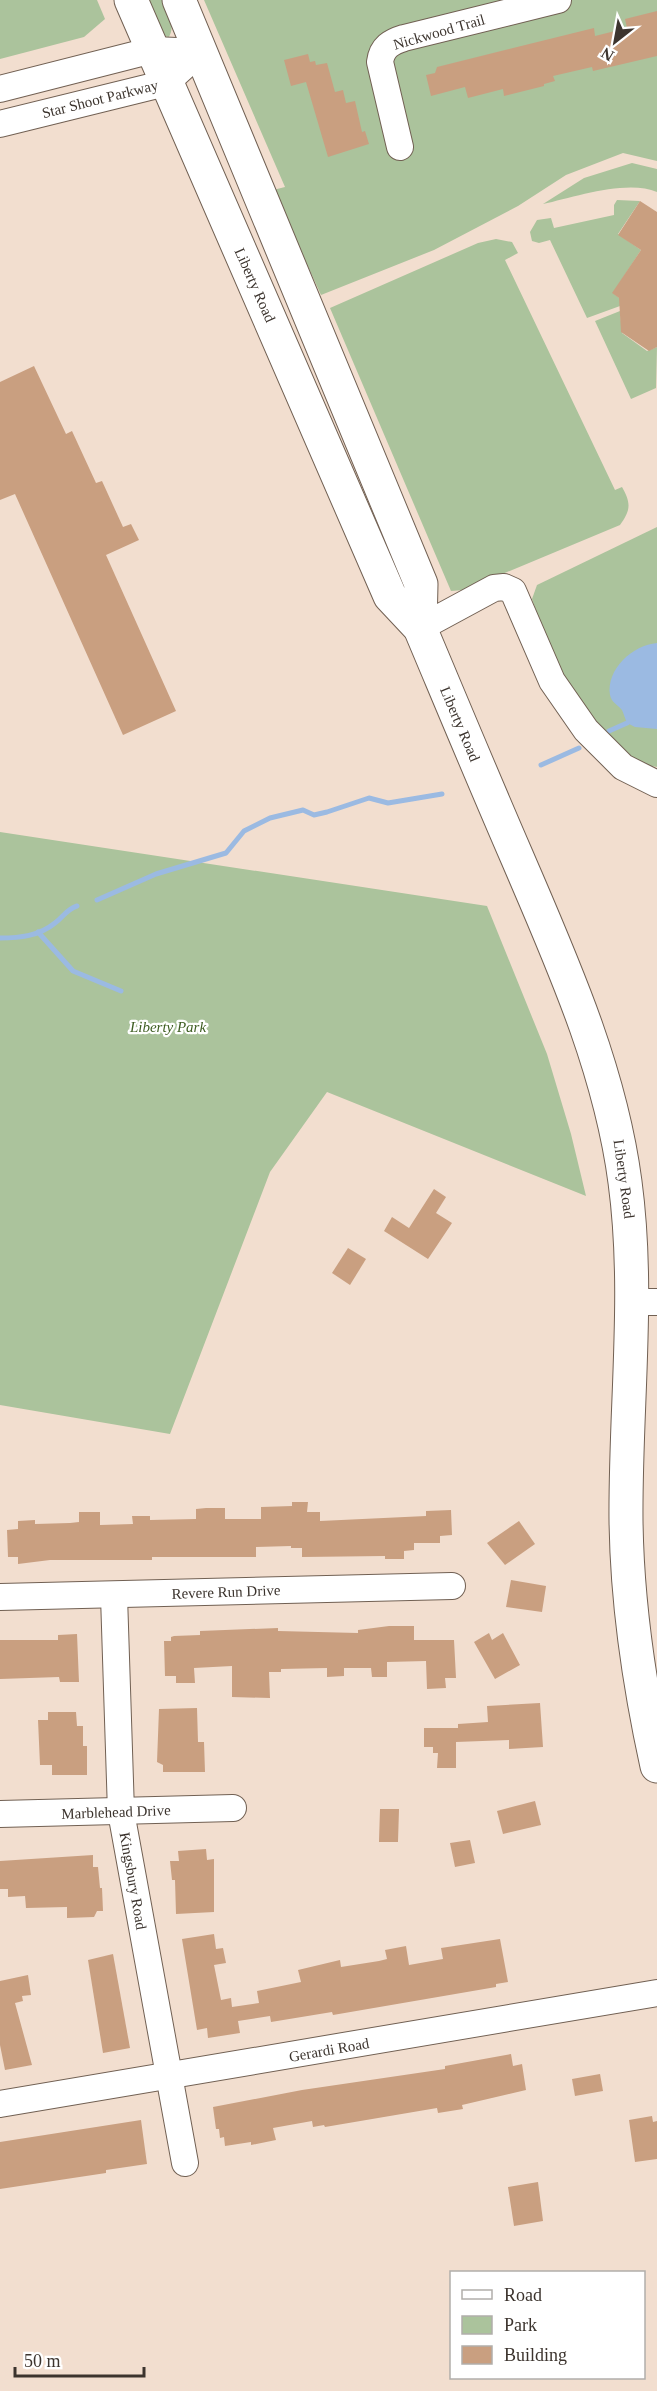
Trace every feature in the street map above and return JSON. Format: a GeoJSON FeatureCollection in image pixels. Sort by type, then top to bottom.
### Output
{"type":"FeatureCollection","features":[{"type":"Feature","properties":{"kind":"main road","name":"Liberty Road"},"geometry":{"type":"LineString","coordinates":[[130,0],[390,596],[420,628],[588,1031],[615,1124],[644,1302],[626,1520],[629,1606],[643,1701],[657,1766]]}},
{"type":"Feature","properties":{"kind":"main road","name":"Liberty Road"},"geometry":{"type":"LineString","coordinates":[[179,0],[421,584],[420,628]]}},
{"type":"Feature","properties":{"kind":"street","name":"Nickwood Trail"},"geometry":{"type":"LineString","coordinates":[[400,147],[380,62],[386,46],[404,38],[558,0]]}},
{"type":"Feature","properties":{"kind":"street"},"geometry":{"type":"LineString","coordinates":[[0,89],[153,50],[200,52]]}},
{"type":"Feature","properties":{"kind":"street","name":"Star Shoot Parkway"},"geometry":{"type":"LineString","coordinates":[[0,124],[166,83],[200,52]]}},
{"type":"Feature","properties":{"kind":"street"},"geometry":{"type":"LineString","coordinates":[[420,628],[494,588],[504,587],[513,591],[552,681],[586,730],[623,767],[657,784]]}},
{"type":"Feature","properties":{"kind":"street","name":"Revere Run Drive"},"geometry":{"type":"LineString","coordinates":[[0,1597],[452,1586]]}},
{"type":"Feature","properties":{"kind":"street","name":"Kingsbury Road"},"geometry":{"type":"LineString","coordinates":[[114,1596],[122,1812],[185,2163]]}},
{"type":"Feature","properties":{"kind":"street","name":"Marblehead Drive"},"geometry":{"type":"LineString","coordinates":[[0,1815],[233,1808]]}},
{"type":"Feature","properties":{"kind":"street","name":"Gerardi Road"},"geometry":{"type":"LineString","coordinates":[[0,2104],[657,1993]]}},
{"type":"Feature","properties":{"kind":"green space"},"geometry":{"type":"Polygon","coordinates":[[[0,0],[97,0],[105,19],[84,37],[0,59],[0,0]]]}},
{"type":"Feature","properties":{"kind":"green space"},"geometry":{"type":"Polygon","coordinates":[[[148,0],[164,0],[172,23],[169,37],[164,36],[148,0]]]}},
{"type":"Feature","properties":{"kind":"green space"},"geometry":{"type":"Polygon","coordinates":[[[204,0],[657,0],[657,161],[623,153],[566,175],[518,206],[434,250],[321,295],[273,190],[285,187],[204,0]]]}},
{"type":"Feature","properties":{"kind":"green space"},"geometry":{"type":"Polygon","coordinates":[[[632,163],[657,169],[657,192],[645,188],[616,188],[543,204],[584,178],[632,163]]]}},
{"type":"Feature","properties":{"kind":"green space"},"geometry":{"type":"Polygon","coordinates":[[[617,200],[640,201],[618,234],[641,250],[613,293],[623,301],[620,306],[587,318],[550,240],[539,243],[532,241],[530,232],[537,220],[551,218],[554,228],[614,215],[614,205],[617,200]]]}},
{"type":"Feature","properties":{"kind":"green space"},"geometry":{"type":"Polygon","coordinates":[[[496,239],[512,242],[518,253],[505,260],[615,490],[622,487],[629,506],[620,525],[464,590],[451,591],[330,308],[478,243],[496,239]]]}},
{"type":"Feature","properties":{"kind":"green space"},"geometry":{"type":"Polygon","coordinates":[[[620,311],[622,333],[647,351],[657,347],[656,388],[631,399],[595,321],[620,311]]]}},
{"type":"Feature","properties":{"kind":"green space"},"geometry":{"type":"Polygon","coordinates":[[[657,527],[657,767],[641,764],[614,746],[579,705],[550,652],[532,599],[537,585],[657,527]]]}},
{"type":"Feature","properties":{"kind":"green space","name":"Liberty Park"},"geometry":{"type":"Polygon","coordinates":[[[0,832],[487,906],[547,1054],[571,1134],[586,1196],[327,1092],[270,1172],[170,1434],[0,1405],[0,832]]]}},
{"type":"Feature","properties":{"kind":"water"},"geometry":{"type":"Polygon","coordinates":[[[657,643],[657,729],[635,727],[627,723],[622,710],[611,698],[612,676],[631,653],[657,643]]]}},
{"type":"Feature","properties":{"kind":"building"},"geometry":{"type":"Polygon","coordinates":[[[657,11],[657,56],[593,71],[592,67],[553,76],[555,81],[544,84],[544,86],[504,96],[503,89],[468,98],[465,87],[431,96],[426,75],[435,73],[437,67],[594,28],[595,36],[627,28],[625,19],[657,11]]]}},
{"type":"Feature","properties":{"kind":"building"},"geometry":{"type":"Polygon","coordinates":[[[308,54],[310,62],[315,61],[316,65],[327,63],[335,92],[343,90],[346,103],[355,101],[362,132],[365,131],[369,144],[328,157],[306,82],[291,86],[284,60],[308,54]]]}},
{"type":"Feature","properties":{"kind":"building"},"geometry":{"type":"Polygon","coordinates":[[[640,201],[657,212],[657,347],[649,351],[621,332],[619,298],[612,293],[641,250],[618,235],[640,201]]]}},
{"type":"Feature","properties":{"kind":"building"},"geometry":{"type":"Polygon","coordinates":[[[34,366],[66,434],[72,431],[96,483],[102,481],[123,527],[131,524],[139,540],[106,555],[176,711],[123,735],[15,494],[0,500],[0,382],[34,366]]]}},
{"type":"Feature","properties":{"kind":"building"},"geometry":{"type":"Polygon","coordinates":[[[434,1189],[446,1197],[436,1213],[452,1223],[428,1259],[384,1231],[392,1217],[409,1228],[434,1189]]]}},
{"type":"Feature","properties":{"kind":"building"},"geometry":{"type":"Polygon","coordinates":[[[348,1248],[366,1259],[350,1285],[332,1273],[348,1248]]]}},
{"type":"Feature","properties":{"kind":"building"},"geometry":{"type":"Polygon","coordinates":[[[292,1502],[308,1502],[307,1512],[320,1512],[320,1521],[426,1516],[426,1511],[451,1510],[452,1535],[440,1536],[440,1543],[414,1543],[414,1550],[404,1551],[404,1559],[385,1559],[385,1556],[302,1557],[302,1548],[291,1548],[291,1546],[256,1547],[256,1557],[50,1560],[18,1564],[18,1557],[8,1557],[7,1530],[18,1529],[18,1521],[35,1520],[35,1524],[70,1523],[79,1522],[79,1512],[100,1512],[100,1525],[133,1524],[132,1516],[150,1516],[150,1520],[196,1519],[196,1509],[206,1508],[225,1508],[225,1519],[261,1519],[261,1507],[292,1506],[292,1502]]]}},
{"type":"Feature","properties":{"kind":"building"},"geometry":{"type":"Polygon","coordinates":[[[519,1521],[535,1544],[505,1565],[487,1543],[519,1521]]]}},
{"type":"Feature","properties":{"kind":"building"},"geometry":{"type":"Polygon","coordinates":[[[511,1580],[546,1586],[542,1612],[506,1607],[511,1580]]]}},
{"type":"Feature","properties":{"kind":"building"},"geometry":{"type":"Polygon","coordinates":[[[414,1626],[414,1640],[454,1640],[456,1678],[445,1678],[446,1688],[427,1689],[426,1661],[387,1662],[387,1677],[372,1677],[371,1668],[344,1668],[344,1676],[327,1677],[327,1668],[281,1669],[281,1672],[269,1672],[270,1698],[232,1697],[232,1666],[194,1668],[195,1683],[176,1683],[176,1676],[165,1676],[164,1641],[171,1641],[171,1637],[174,1636],[200,1635],[200,1631],[278,1628],[278,1631],[358,1633],[358,1630],[414,1626]]]}},
{"type":"Feature","properties":{"kind":"building"},"geometry":{"type":"Polygon","coordinates":[[[489,1633],[492,1640],[503,1633],[520,1665],[495,1679],[474,1642],[489,1633]]]}},
{"type":"Feature","properties":{"kind":"building"},"geometry":{"type":"Polygon","coordinates":[[[77,1634],[79,1682],[60,1682],[59,1677],[0,1679],[0,1640],[58,1640],[58,1635],[77,1634]]]}},
{"type":"Feature","properties":{"kind":"building"},"geometry":{"type":"Polygon","coordinates":[[[540,1703],[543,1747],[509,1749],[509,1740],[456,1742],[456,1768],[437,1768],[438,1753],[433,1753],[433,1747],[424,1747],[424,1728],[458,1728],[458,1724],[488,1722],[487,1706],[540,1703]]]}},
{"type":"Feature","properties":{"kind":"building"},"geometry":{"type":"Polygon","coordinates":[[[197,1708],[198,1742],[204,1742],[205,1772],[163,1772],[163,1765],[157,1762],[159,1709],[197,1708]]]}},
{"type":"Feature","properties":{"kind":"building"},"geometry":{"type":"Polygon","coordinates":[[[48,1712],[76,1712],[77,1726],[83,1726],[83,1746],[87,1746],[87,1775],[52,1775],[52,1765],[40,1765],[38,1720],[48,1720],[48,1712]]]}},
{"type":"Feature","properties":{"kind":"building"},"geometry":{"type":"Polygon","coordinates":[[[535,1801],[541,1825],[503,1834],[497,1811],[535,1801]]]}},
{"type":"Feature","properties":{"kind":"building"},"geometry":{"type":"Polygon","coordinates":[[[380,1809],[399,1809],[398,1842],[379,1842],[380,1809]]]}},
{"type":"Feature","properties":{"kind":"building"},"geometry":{"type":"Polygon","coordinates":[[[470,1840],[475,1863],[455,1867],[450,1843],[470,1840]]]}},
{"type":"Feature","properties":{"kind":"building"},"geometry":{"type":"Polygon","coordinates":[[[206,1849],[207,1860],[214,1859],[214,1912],[176,1914],[175,1880],[172,1880],[170,1861],[179,1861],[178,1851],[206,1849]]]}},
{"type":"Feature","properties":{"kind":"building"},"geometry":{"type":"Polygon","coordinates":[[[93,1855],[93,1867],[98,1867],[100,1888],[102,1888],[103,1911],[97,1911],[94,1917],[67,1918],[67,1907],[26,1908],[25,1896],[8,1897],[8,1889],[0,1889],[0,1861],[93,1855]]]}},
{"type":"Feature","properties":{"kind":"building"},"geometry":{"type":"Polygon","coordinates":[[[214,1934],[216,1949],[223,1948],[226,1963],[214,1965],[221,2000],[231,1998],[232,2007],[259,2003],[257,1991],[301,1982],[298,1970],[340,1960],[341,1967],[379,1961],[387,1959],[385,1950],[406,1946],[409,1965],[443,1959],[441,1948],[500,1939],[508,1982],[496,1984],[496,1987],[333,2015],[332,2012],[271,2022],[270,2016],[238,2021],[240,2033],[208,2038],[207,2028],[197,2030],[182,1939],[214,1934]]]}},
{"type":"Feature","properties":{"kind":"building"},"geometry":{"type":"Polygon","coordinates":[[[113,1954],[130,2048],[103,2053],[88,1960],[113,1954]]]}},
{"type":"Feature","properties":{"kind":"building"},"geometry":{"type":"Polygon","coordinates":[[[28,1975],[31,1995],[22,1996],[23,2001],[15,2003],[32,2065],[5,2070],[0,2045],[0,1981],[28,1975]]]}},
{"type":"Feature","properties":{"kind":"building"},"geometry":{"type":"Polygon","coordinates":[[[511,2054],[513,2066],[522,2064],[526,2090],[462,2105],[463,2109],[438,2113],[437,2108],[325,2127],[324,2125],[313,2127],[312,2121],[273,2128],[276,2140],[251,2145],[251,2142],[225,2146],[224,2137],[220,2138],[219,2129],[216,2129],[213,2107],[302,2090],[445,2069],[445,2066],[511,2054]]]}},
{"type":"Feature","properties":{"kind":"building"},"geometry":{"type":"Polygon","coordinates":[[[600,2074],[603,2091],[575,2096],[572,2079],[600,2074]]]}},
{"type":"Feature","properties":{"kind":"building"},"geometry":{"type":"Polygon","coordinates":[[[652,2116],[653,2122],[657,2121],[657,2159],[635,2162],[629,2120],[652,2116]]]}},
{"type":"Feature","properties":{"kind":"building"},"geometry":{"type":"Polygon","coordinates":[[[141,2120],[147,2164],[106,2170],[106,2173],[0,2189],[0,2142],[141,2120]]]}},
{"type":"Feature","properties":{"kind":"building"},"geometry":{"type":"Polygon","coordinates":[[[538,2182],[543,2221],[514,2226],[508,2187],[538,2182]]]}},
{"type":"Feature","properties":{"kind":"waterway"},"geometry":{"type":"LineString","coordinates":[[609,731],[627,723]]}},
{"type":"Feature","properties":{"kind":"waterway"},"geometry":{"type":"LineString","coordinates":[[541,765],[579,748]]}},
{"type":"Feature","properties":{"kind":"waterway"},"geometry":{"type":"LineString","coordinates":[[97,900],[156,874],[226,853],[244,831],[270,818],[303,810],[314,815],[369,798],[388,803],[442,794]]}},
{"type":"Feature","properties":{"kind":"waterway"},"geometry":{"type":"LineString","coordinates":[[0,938],[22,937],[42,931],[77,906]]}},
{"type":"Feature","properties":{"kind":"waterway"},"geometry":{"type":"LineString","coordinates":[[38,932],[73,971],[121,991]]}}]}
